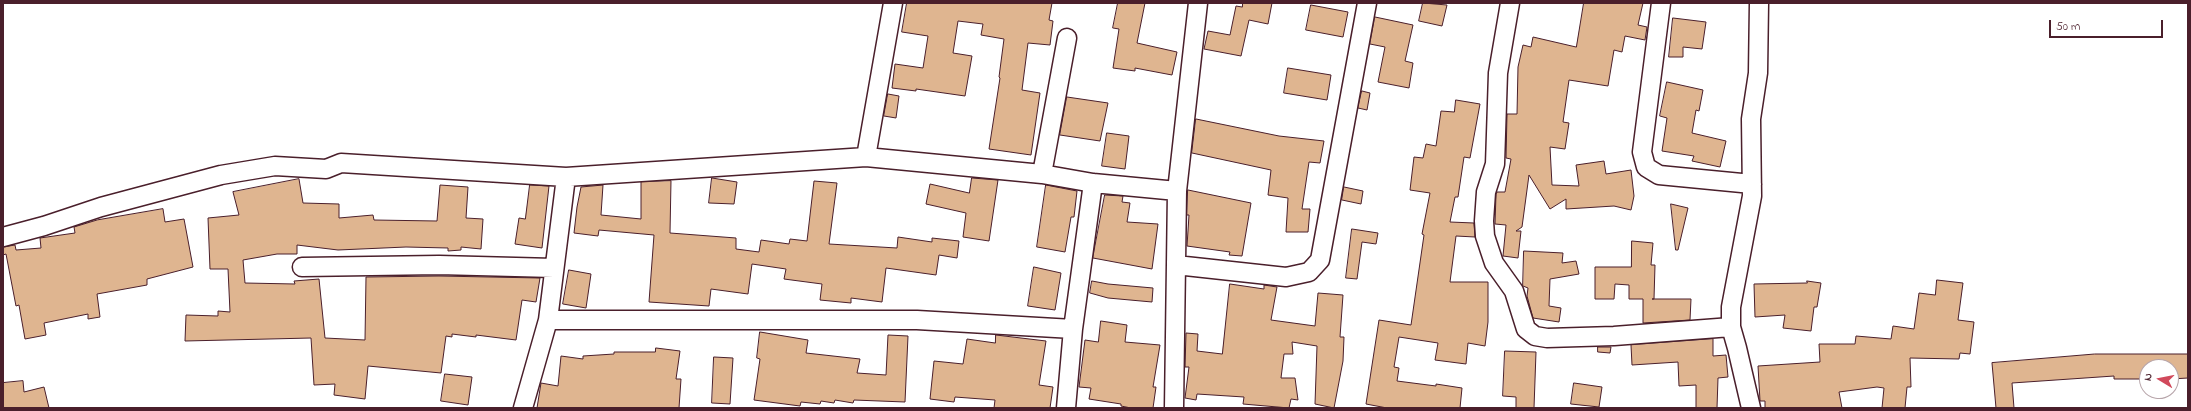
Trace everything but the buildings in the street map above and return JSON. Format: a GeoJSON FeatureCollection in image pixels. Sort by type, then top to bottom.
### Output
{"type":"FeatureCollection","features":[{"type":"Feature","properties":{"kind":"street"},"geometry":{"type":"LineString","coordinates":[[866,156],[893,3]]}},
{"type":"Feature","properties":{"kind":"street"},"geometry":{"type":"LineString","coordinates":[[1174,408],[1177,191],[1198,3]]}},
{"type":"Feature","properties":{"kind":"street"},"geometry":{"type":"LineString","coordinates":[[1176,265],[1286,277],[1309,272],[1320,260],[1367,3]]}},
{"type":"Feature","properties":{"kind":"street"},"geometry":{"type":"LineString","coordinates":[[1510,3],[1498,73],[1495,164],[1486,192],[1484,221],[1485,236],[1494,263],[1514,291],[1526,330],[1535,336],[1547,338],[1614,336],[1731,327]]}},
{"type":"Feature","properties":{"kind":"street"},"geometry":{"type":"LineString","coordinates":[[1661,3],[1642,152],[1646,167],[1659,175],[1752,184]]}},
{"type":"Feature","properties":{"kind":"street"},"geometry":{"type":"LineString","coordinates":[[1751,408],[1738,348],[1731,327],[1731,307],[1752,196],[1751,119],[1758,72],[1759,3]]}},
{"type":"Feature","properties":{"kind":"street"},"geometry":{"type":"LineString","coordinates":[[1042,174],[1067,38]]}},
{"type":"Feature","properties":{"kind":"street"},"geometry":{"type":"LineString","coordinates":[[3,237],[44,226],[101,207],[221,174],[275,166],[326,169],[341,163],[566,177],[866,156],[1042,174],[1093,183],[1177,191]]}},
{"type":"Feature","properties":{"kind":"street"},"geometry":{"type":"LineString","coordinates":[[523,408],[548,320],[566,177]]}},
{"type":"Feature","properties":{"kind":"street"},"geometry":{"type":"LineString","coordinates":[[1066,408],[1073,328],[1093,183]]}},
{"type":"Feature","properties":{"kind":"street"},"geometry":{"type":"LineString","coordinates":[[302,267],[439,265],[554,268]]}},
{"type":"Feature","properties":{"kind":"street"},"geometry":{"type":"LineString","coordinates":[[548,320],[917,320],[1073,328]]}}]}
